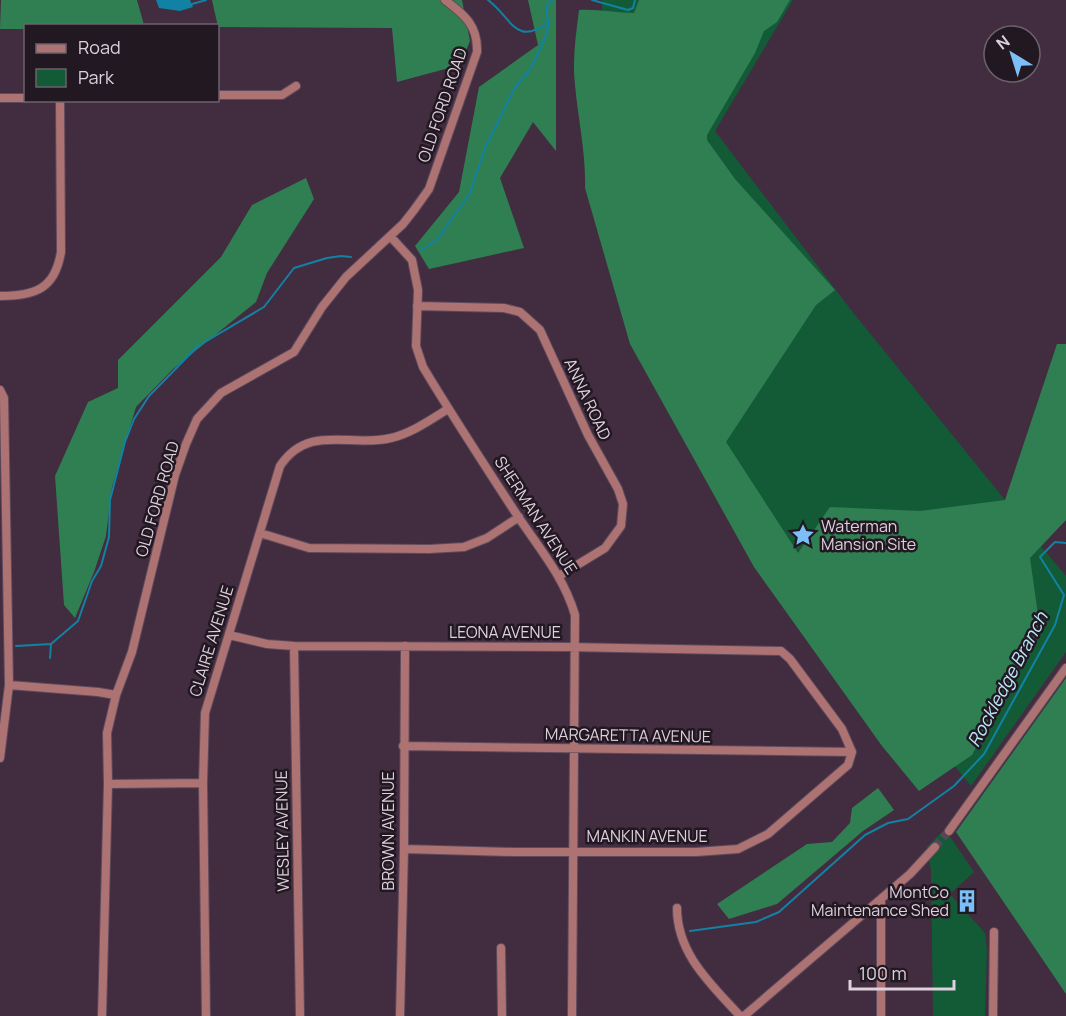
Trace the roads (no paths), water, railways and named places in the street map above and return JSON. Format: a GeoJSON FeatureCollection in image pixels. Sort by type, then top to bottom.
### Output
{"type":"FeatureCollection","features":[{"type":"Feature","properties":{"kind":"street","name":"OLD FORD ROAD"},"geometry":{"type":"LineString","coordinates":[[102,1016],[108,784],[107,733],[116,695],[132,652],[176,475],[197,419],[221,393],[294,352],[322,307],[346,277],[390,236],[414,210],[429,189],[477,52],[478,38],[468,19],[445,0]]}},
{"type":"Feature","properties":{"kind":"street"},"geometry":{"type":"LineString","coordinates":[[219,95],[282,95],[296,86]]}},
{"type":"Feature","properties":{"kind":"street"},"geometry":{"type":"LineString","coordinates":[[0,98],[24,98]]}},
{"type":"Feature","properties":{"kind":"street"},"geometry":{"type":"LineString","coordinates":[[0,296],[22,296],[41,289],[52,278],[59,266],[61,252],[60,102]]}},
{"type":"Feature","properties":{"kind":"street","name":"SHERMAN AVENUE"},"geometry":{"type":"LineString","coordinates":[[390,236],[412,260],[418,290],[416,346],[421,362],[448,409],[559,576],[570,597],[574,615],[575,647],[572,1016]]}},
{"type":"Feature","properties":{"kind":"street","name":"ANNA ROAD"},"geometry":{"type":"LineString","coordinates":[[417,306],[504,308],[520,312],[540,330],[588,435],[618,489],[623,504],[621,526],[605,548],[559,576]]}},
{"type":"Feature","properties":{"kind":"street"},"geometry":{"type":"LineString","coordinates":[[0,390],[4,398],[3,469],[9,686],[0,758]]}},
{"type":"Feature","properties":{"kind":"street","name":"CLAIRE AVENUE"},"geometry":{"type":"LineString","coordinates":[[206,1016],[203,783],[205,713],[280,466],[300,446],[318,440],[391,438],[416,428],[448,409]]}},
{"type":"Feature","properties":{"kind":"street"},"geometry":{"type":"LineString","coordinates":[[260,533],[309,548],[464,547],[487,538],[519,517]]}},
{"type":"Feature","properties":{"kind":"street","name":"LEONA AVENUE"},"geometry":{"type":"LineString","coordinates":[[229,634],[267,645],[294,646],[575,647],[782,651],[842,729],[852,752]]}},
{"type":"Feature","properties":{"kind":"street","name":"WESLEY AVENUE"},"geometry":{"type":"LineString","coordinates":[[294,646],[300,1016]]}},
{"type":"Feature","properties":{"kind":"street","name":"BROWN AVENUE"},"geometry":{"type":"LineString","coordinates":[[400,1016],[405,646]]}},
{"type":"Feature","properties":{"kind":"street"},"geometry":{"type":"LineString","coordinates":[[949,831],[1066,668]]}},
{"type":"Feature","properties":{"kind":"street"},"geometry":{"type":"LineString","coordinates":[[9,686],[116,695]]}},
{"type":"Feature","properties":{"kind":"street","name":"MARGARETTA AVENUE"},"geometry":{"type":"LineString","coordinates":[[403,746],[852,752]]}},
{"type":"Feature","properties":{"kind":"street","name":"MANKIN AVENUE"},"geometry":{"type":"LineString","coordinates":[[404,849],[513,852],[696,852],[738,849],[776,828],[848,765],[852,752]]}},
{"type":"Feature","properties":{"kind":"street"},"geometry":{"type":"LineString","coordinates":[[108,784],[203,783]]}},
{"type":"Feature","properties":{"kind":"street"},"geometry":{"type":"LineString","coordinates":[[677,908],[677,922],[681,938],[698,970],[742,1016],[910,874],[935,847]]}},
{"type":"Feature","properties":{"kind":"street"},"geometry":{"type":"LineString","coordinates":[[881,899],[881,1016]]}},
{"type":"Feature","properties":{"kind":"street"},"geometry":{"type":"LineString","coordinates":[[993,1016],[994,932]]}},
{"type":"Feature","properties":{"kind":"street"},"geometry":{"type":"LineString","coordinates":[[501,948],[502,1016]]}},
{"type":"Feature","properties":{"kind":"water"},"geometry":{"type":"Polygon","coordinates":[[[156,0],[190,0],[193,7],[180,11],[159,8],[156,0]]]}},
{"type":"Feature","properties":{"kind":"waterway"},"geometry":{"type":"LineString","coordinates":[[192,4],[206,0]]}},
{"type":"Feature","properties":{"kind":"waterway"},"geometry":{"type":"LineString","coordinates":[[488,0],[515,28],[521,31],[529,32],[549,22]]}},
{"type":"Feature","properties":{"kind":"waterway"},"geometry":{"type":"LineString","coordinates":[[421,250],[437,240],[470,193],[485,148],[514,89],[531,68],[545,38],[549,22],[547,5],[553,0]]}},
{"type":"Feature","properties":{"kind":"waterway"},"geometry":{"type":"LineString","coordinates":[[592,0],[628,10],[633,8],[635,0]]}},
{"type":"Feature","properties":{"kind":"waterway"},"geometry":{"type":"LineString","coordinates":[[16,646],[51,644],[78,621],[92,581],[101,566],[109,537],[110,500],[125,442],[134,419],[149,396],[198,346],[264,307],[294,268],[327,258],[351,257]]}},
{"type":"Feature","properties":{"kind":"waterway","name":"Rockledge Branch"},"geometry":{"type":"LineString","coordinates":[[690,931],[756,922],[779,912],[865,835],[888,823],[908,819],[954,786],[984,754],[1055,625],[1064,595],[1040,557],[1055,542],[1066,543]]}},
{"type":"Feature","properties":{"kind":"waterway"},"geometry":{"type":"LineString","coordinates":[[50,658],[51,644]]}},
{"type":"Feature","properties":{"kind":"tunnel"},"geometry":{"type":"LineString","coordinates":[[935,847],[949,831]]}},
{"type":"Feature","properties":{"kind":"place","name":"Waterman Mansion Site"},"geometry":{"type":"Point","coordinates":[803,535]}},
{"type":"Feature","properties":{"kind":"place","name":"MontCo Maintenance Shed"},"geometry":{"type":"Point","coordinates":[967,901]}}]}
